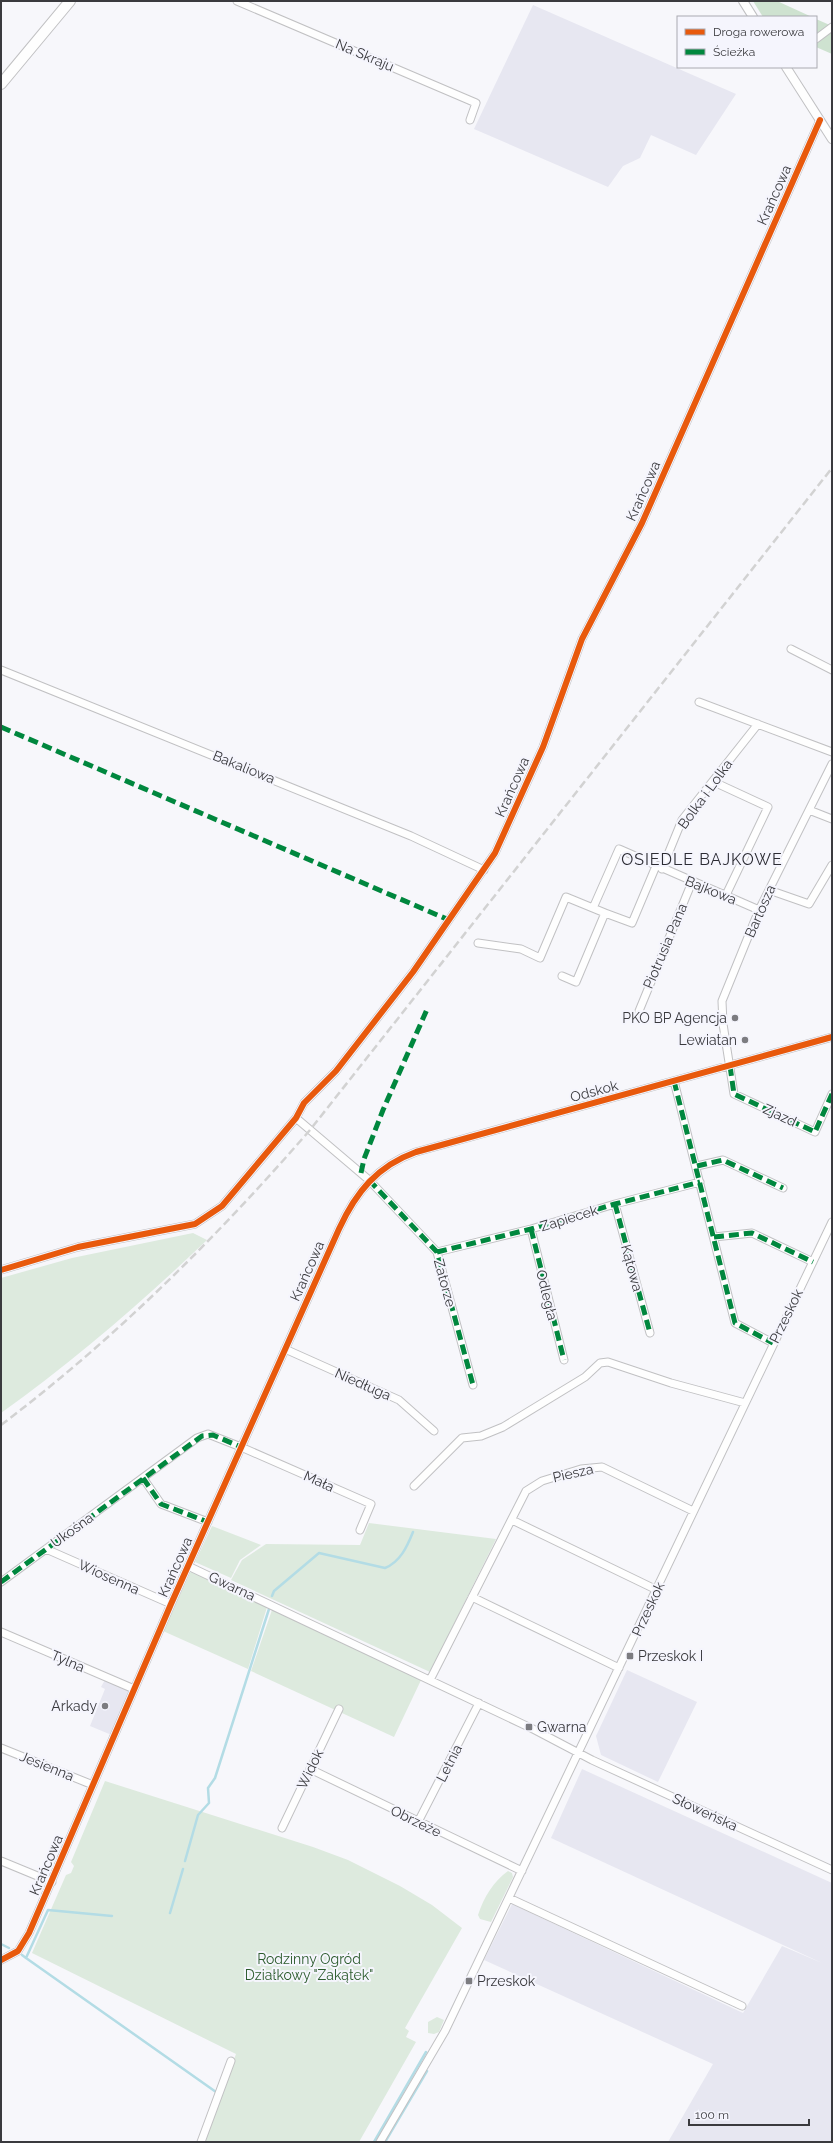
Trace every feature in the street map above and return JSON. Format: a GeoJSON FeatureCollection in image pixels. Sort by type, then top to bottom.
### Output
{"type":"FeatureCollection","features":[{"type":"Feature","properties":{"kind":"main road"},"geometry":{"type":"LineString","coordinates":[[1,84],[70,1]]}},
{"type":"Feature","properties":{"kind":"street","name":"Na Skraju"},"geometry":{"type":"LineString","coordinates":[[237,1],[476,103],[470,120]]}},
{"type":"Feature","properties":{"kind":"street"},"geometry":{"type":"LineString","coordinates":[[743,1],[752,16]]}},
{"type":"Feature","properties":{"kind":"street"},"geometry":{"type":"LineString","coordinates":[[817,38],[832,26]]}},
{"type":"Feature","properties":{"kind":"street"},"geometry":{"type":"LineString","coordinates":[[787,68],[832,139]]}},
{"type":"Feature","properties":{"kind":"street","name":"Krańcowa"},"geometry":{"type":"LineString","coordinates":[[1,1270],[78,1247],[195,1224],[222,1206],[296,1118],[304,1103],[336,1071],[413,972],[495,853],[543,747],[582,639],[642,523],[820,120]]}},
{"type":"Feature","properties":{"kind":"street"},"geometry":{"type":"LineString","coordinates":[[791,649],[832,670]]}},
{"type":"Feature","properties":{"kind":"street","name":"Bakaliowa"},"geometry":{"type":"LineString","coordinates":[[1,670],[410,836],[484,870]]}},
{"type":"Feature","properties":{"kind":"street"},"geometry":{"type":"LineString","coordinates":[[699,702],[832,752]]}},
{"type":"Feature","properties":{"kind":"street","name":"Bolka i Lolka"},"geometry":{"type":"LineString","coordinates":[[605,913],[632,923],[682,820],[714,782],[758,724]]}},
{"type":"Feature","properties":{"kind":"street","name":"Bartosza"},"geometry":{"type":"LineString","coordinates":[[730,1066],[723,1024],[722,1001],[759,910],[832,764]]}},
{"type":"Feature","properties":{"kind":"street"},"geometry":{"type":"LineString","coordinates":[[714,782],[768,807],[726,895]]}},
{"type":"Feature","properties":{"kind":"street"},"geometry":{"type":"LineString","coordinates":[[809,810],[832,820]]}},
{"type":"Feature","properties":{"kind":"street","name":"Bajkowa"},"geometry":{"type":"LineString","coordinates":[[593,908],[620,849],[692,882],[759,910]]}},
{"type":"Feature","properties":{"kind":"street"},"geometry":{"type":"LineString","coordinates":[[769,890],[809,904],[832,865]]}},
{"type":"Feature","properties":{"kind":"street","name":"Piotrusia Pana"},"geometry":{"type":"LineString","coordinates":[[639,1011],[692,882]]}},
{"type":"Feature","properties":{"kind":"street"},"geometry":{"type":"LineString","coordinates":[[478,943],[521,949],[540,958],[566,897],[605,913],[576,982],[562,976]]}},
{"type":"Feature","properties":{"kind":"street","name":"Odskok"},"geometry":{"type":"LineString","coordinates":[[369,1180],[393,1161],[416,1152],[832,1037]]}},
{"type":"Feature","properties":{"kind":"street","name":"Zjazd"},"geometry":{"type":"LineString","coordinates":[[730,1066],[734,1094],[815,1132],[832,1094]]}},
{"type":"Feature","properties":{"kind":"street"},"geometry":{"type":"LineString","coordinates":[[674,1081],[735,1323],[773,1343]]}},
{"type":"Feature","properties":{"kind":"street"},"geometry":{"type":"LineString","coordinates":[[296,1118],[369,1180]]}},
{"type":"Feature","properties":{"kind":"street"},"geometry":{"type":"LineString","coordinates":[[696,1166],[723,1160],[783,1188]]}},
{"type":"Feature","properties":{"kind":"street","name":"Krańcowa"},"geometry":{"type":"LineString","coordinates":[[1,1960],[18,1951],[23,1944],[52,1882],[171,1604],[285,1349],[352,1202],[369,1180]]}},
{"type":"Feature","properties":{"kind":"street","name":"Zatorze"},"geometry":{"type":"LineString","coordinates":[[369,1180],[437,1252],[473,1386]]}},
{"type":"Feature","properties":{"kind":"street","name":"Zapiecek"},"geometry":{"type":"LineString","coordinates":[[437,1252],[531,1229],[615,1204],[700,1182]]}},
{"type":"Feature","properties":{"kind":"street","name":"Kątowa"},"geometry":{"type":"LineString","coordinates":[[615,1204],[650,1333]]}},
{"type":"Feature","properties":{"kind":"street","name":"Przeskok"},"geometry":{"type":"LineString","coordinates":[[380,2142],[445,2031],[657,1590],[744,1403],[832,1222]]}},
{"type":"Feature","properties":{"kind":"street","name":"Odległa"},"geometry":{"type":"LineString","coordinates":[[531,1229],[564,1360]]}},
{"type":"Feature","properties":{"kind":"street"},"geometry":{"type":"LineString","coordinates":[[714,1237],[752,1233],[813,1262]]}},
{"type":"Feature","properties":{"kind":"street","name":"Niedługa"},"geometry":{"type":"LineString","coordinates":[[285,1349],[399,1400],[434,1431]]}},
{"type":"Feature","properties":{"kind":"street"},"geometry":{"type":"LineString","coordinates":[[414,1486],[462,1438],[481,1436],[503,1427],[579,1381],[600,1363],[608,1362],[671,1383],[744,1403]]}},
{"type":"Feature","properties":{"kind":"street","name":"Ukośna"},"geometry":{"type":"LineString","coordinates":[[1,1582],[202,1436],[213,1435],[241,1447]]}},
{"type":"Feature","properties":{"kind":"street","name":"Mała"},"geometry":{"type":"LineString","coordinates":[[241,1447],[371,1504],[360,1530]]}},
{"type":"Feature","properties":{"kind":"street","name":"Piesza"},"geometry":{"type":"LineString","coordinates":[[430,1680],[526,1491],[532,1485],[542,1480],[594,1467],[609,1470],[693,1511]]}},
{"type":"Feature","properties":{"kind":"street"},"geometry":{"type":"LineString","coordinates":[[143,1478],[160,1504],[208,1522]]}},
{"type":"Feature","properties":{"kind":"street"},"geometry":{"type":"LineString","coordinates":[[512,1520],[657,1590]]}},
{"type":"Feature","properties":{"kind":"street","name":"Wiosenna"},"geometry":{"type":"LineString","coordinates":[[46,1549],[171,1604]]}},
{"type":"Feature","properties":{"kind":"street","name":"Gwarna"},"geometry":{"type":"LineString","coordinates":[[188,1566],[479,1703],[578,1752]]}},
{"type":"Feature","properties":{"kind":"street"},"geometry":{"type":"LineString","coordinates":[[472,1597],[619,1668]]}},
{"type":"Feature","properties":{"kind":"street","name":"Tylna"},"geometry":{"type":"LineString","coordinates":[[1,1632],[134,1689]]}},
{"type":"Feature","properties":{"kind":"street","name":"Letnia"},"geometry":{"type":"LineString","coordinates":[[418,1822],[479,1703]]}},
{"type":"Feature","properties":{"kind":"street","name":"Widok"},"geometry":{"type":"LineString","coordinates":[[282,1828],[339,1709]]}},
{"type":"Feature","properties":{"kind":"street","name":"Jesienna"},"geometry":{"type":"LineString","coordinates":[[1,1748],[93,1785]]}},
{"type":"Feature","properties":{"kind":"street","name":"Słoweńska"},"geometry":{"type":"LineString","coordinates":[[578,1752],[832,1870]]}},
{"type":"Feature","properties":{"kind":"street","name":"Obrzeże"},"geometry":{"type":"LineString","coordinates":[[310,1769],[522,1871]]}},
{"type":"Feature","properties":{"kind":"street"},"geometry":{"type":"LineString","coordinates":[[1,1861],[52,1882]]}},
{"type":"Feature","properties":{"kind":"street"},"geometry":{"type":"LineString","coordinates":[[509,1898],[742,2006]]}},
{"type":"Feature","properties":{"kind":"street"},"geometry":{"type":"LineString","coordinates":[[201,2142],[231,2061]]}},
{"type":"Feature","properties":{"kind":"shaded area"},"geometry":{"type":"Polygon","coordinates":[[[533,5],[736,94],[696,155],[651,135],[640,158],[623,166],[608,187],[474,129],[533,5]]]}},
{"type":"Feature","properties":{"kind":"shaded area"},"geometry":{"type":"Polygon","coordinates":[[[627,1670],[697,1702],[658,1782],[601,1755],[596,1736],[627,1670]]]}},
{"type":"Feature","properties":{"kind":"shaded area"},"geometry":{"type":"Polygon","coordinates":[[[106,1678],[133,1690],[114,1736],[90,1726],[105,1689],[101,1687],[106,1678]]]}},
{"type":"Feature","properties":{"kind":"shaded area"},"geometry":{"type":"Polygon","coordinates":[[[582,1769],[832,1883],[832,2142],[668,2142],[713,2064],[484,1960],[512,1904],[743,2013],[782,1946],[822,1963],[551,1838],[582,1769]]]}},
{"type":"Feature","properties":{"kind":"green space"},"geometry":{"type":"Polygon","coordinates":[[[753,1],[777,1],[810,16],[762,16],[753,1]]]}},
{"type":"Feature","properties":{"kind":"green space"},"geometry":{"type":"Polygon","coordinates":[[[817,19],[832,26],[832,54],[817,47],[817,19]]]}},
{"type":"Feature","properties":{"kind":"green space"},"geometry":{"type":"Polygon","coordinates":[[[193,1233],[207,1240],[158,1286],[81,1352],[1,1413],[1,1278],[72,1258],[193,1233]]]}},
{"type":"Feature","properties":{"kind":"green space"},"geometry":{"type":"Polygon","coordinates":[[[369,1523],[496,1539],[430,1672],[231,1580],[242,1560],[266,1544],[360,1545],[369,1523]]]}},
{"type":"Feature","properties":{"kind":"green space"},"geometry":{"type":"Polygon","coordinates":[[[212,1526],[261,1545],[240,1560],[231,1578],[195,1562],[212,1526]]]}},
{"type":"Feature","properties":{"kind":"green space"},"geometry":{"type":"Polygon","coordinates":[[[192,1569],[268,1604],[248,1669],[163,1631],[192,1569]]]}},
{"type":"Feature","properties":{"kind":"green space"},"geometry":{"type":"Polygon","coordinates":[[[273,1607],[422,1678],[394,1737],[251,1671],[273,1607]]]}},
{"type":"Feature","properties":{"kind":"green space","name":"Rodzinny Ogród Działkowy \"Zakątek\""},"geometry":{"type":"Polygon","coordinates":[[[105,1781],[313,1847],[348,1860],[400,1886],[432,1905],[462,1928],[405,2028],[409,2031],[406,2037],[416,2042],[359,2142],[203,2142],[236,2054],[32,1953],[66,1875],[71,1873],[74,1866],[71,1862],[105,1781]]]}},
{"type":"Feature","properties":{"kind":"green space"},"geometry":{"type":"Polygon","coordinates":[[[508,1871],[512,1873],[513,1877],[491,1922],[480,1919],[478,1915],[486,1896],[493,1885],[508,1871]]]}},
{"type":"Feature","properties":{"kind":"green space"},"geometry":{"type":"Polygon","coordinates":[[[437,2017],[444,2020],[439,2032],[434,2034],[428,2033],[428,2022],[437,2017]]]}},
{"type":"Feature","properties":{"kind":"waterway"},"geometry":{"type":"LineString","coordinates":[[272,1596],[274,1591],[319,1553],[385,1568],[399,1558],[413,1532]]}},
{"type":"Feature","properties":{"kind":"waterway"},"geometry":{"type":"LineString","coordinates":[[185,1861],[198,1815],[209,1803],[208,1788],[215,1778],[269,1609]]}},
{"type":"Feature","properties":{"kind":"waterway"},"geometry":{"type":"LineString","coordinates":[[170,1913],[183,1869]]}},
{"type":"Feature","properties":{"kind":"waterway"},"geometry":{"type":"LineString","coordinates":[[22,1955],[26,1958],[48,1910],[112,1916]]}},
{"type":"Feature","properties":{"kind":"waterway"},"geometry":{"type":"LineString","coordinates":[[1,1944],[9,1948]]}},
{"type":"Feature","properties":{"kind":"waterway"},"geometry":{"type":"LineString","coordinates":[[26,1958],[216,2092]]}},
{"type":"Feature","properties":{"kind":"waterway"},"geometry":{"type":"LineString","coordinates":[[374,2142],[426,2052]]}},
{"type":"Feature","properties":{"kind":"waterway"},"geometry":{"type":"LineString","coordinates":[[385,2142],[427,2071]]}},
{"type":"Feature","properties":{"kind":"railway"},"geometry":{"type":"LineString","coordinates":[[1,1425],[43,1392],[125,1322],[201,1248],[310,1130],[832,468]]}},
{"type":"Feature","properties":{"kind":"marked path"},"geometry":{"type":"LineString","coordinates":[[1,727],[449,920]]}},
{"type":"Feature","properties":{"kind":"marked path"},"geometry":{"type":"LineString","coordinates":[[361,1173],[364,1159],[383,1110],[428,1007]]}},
{"type":"Feature","properties":{"kind":"marked path"},"geometry":{"type":"LineString","coordinates":[[730,1066],[734,1094],[815,1132],[832,1094]]}},
{"type":"Feature","properties":{"kind":"marked path"},"geometry":{"type":"LineString","coordinates":[[674,1081],[735,1323],[773,1343]]}},
{"type":"Feature","properties":{"kind":"marked path"},"geometry":{"type":"LineString","coordinates":[[697,1166],[723,1160],[783,1188]]}},
{"type":"Feature","properties":{"kind":"marked path"},"geometry":{"type":"LineString","coordinates":[[369,1180],[437,1252],[473,1385]]}},
{"type":"Feature","properties":{"kind":"marked path"},"geometry":{"type":"LineString","coordinates":[[437,1252],[531,1229],[615,1204],[700,1182]]}},
{"type":"Feature","properties":{"kind":"marked path"},"geometry":{"type":"LineString","coordinates":[[615,1204],[650,1333]]}},
{"type":"Feature","properties":{"kind":"marked path"},"geometry":{"type":"LineString","coordinates":[[531,1229],[564,1360]]}},
{"type":"Feature","properties":{"kind":"marked path"},"geometry":{"type":"LineString","coordinates":[[714,1237],[752,1233],[813,1262]]}},
{"type":"Feature","properties":{"kind":"marked path"},"geometry":{"type":"LineString","coordinates":[[1,1582],[202,1436],[213,1435],[241,1447]]}},
{"type":"Feature","properties":{"kind":"marked path"},"geometry":{"type":"LineString","coordinates":[[143,1478],[161,1504],[208,1522]]}},
{"type":"Feature","properties":{"kind":"cycle path"},"geometry":{"type":"LineString","coordinates":[[1,1270],[78,1247],[195,1224],[222,1206],[296,1118],[304,1103],[336,1071],[413,972],[495,853],[543,747],[582,639],[642,523],[820,120]]}},
{"type":"Feature","properties":{"kind":"cycle path"},"geometry":{"type":"LineString","coordinates":[[1,1960],[18,1951],[29,1933],[171,1604],[339,1229],[353,1203],[369,1182],[390,1165],[416,1152],[832,1037]]}},
{"type":"Feature","properties":{"kind":"place","name":"PKO BP Agencja"},"geometry":{"type":"Point","coordinates":[735,1018]}},
{"type":"Feature","properties":{"kind":"place","name":"Lewiatan"},"geometry":{"type":"Point","coordinates":[745,1040]}},
{"type":"Feature","properties":{"kind":"place","name":"Przeskok I"},"geometry":{"type":"Point","coordinates":[630,1656]}},
{"type":"Feature","properties":{"kind":"place","name":"Arkady"},"geometry":{"type":"Point","coordinates":[105,1706]}},
{"type":"Feature","properties":{"kind":"place","name":"Gwarna"},"geometry":{"type":"Point","coordinates":[529,1727]}},
{"type":"Feature","properties":{"kind":"place","name":"Przeskok"},"geometry":{"type":"Point","coordinates":[469,1981]}},
{"type":"Feature","properties":{"kind":"district","name":"OSIEDLE BAJKOWE"},"geometry":{"type":"Point","coordinates":[702,859]}}]}
